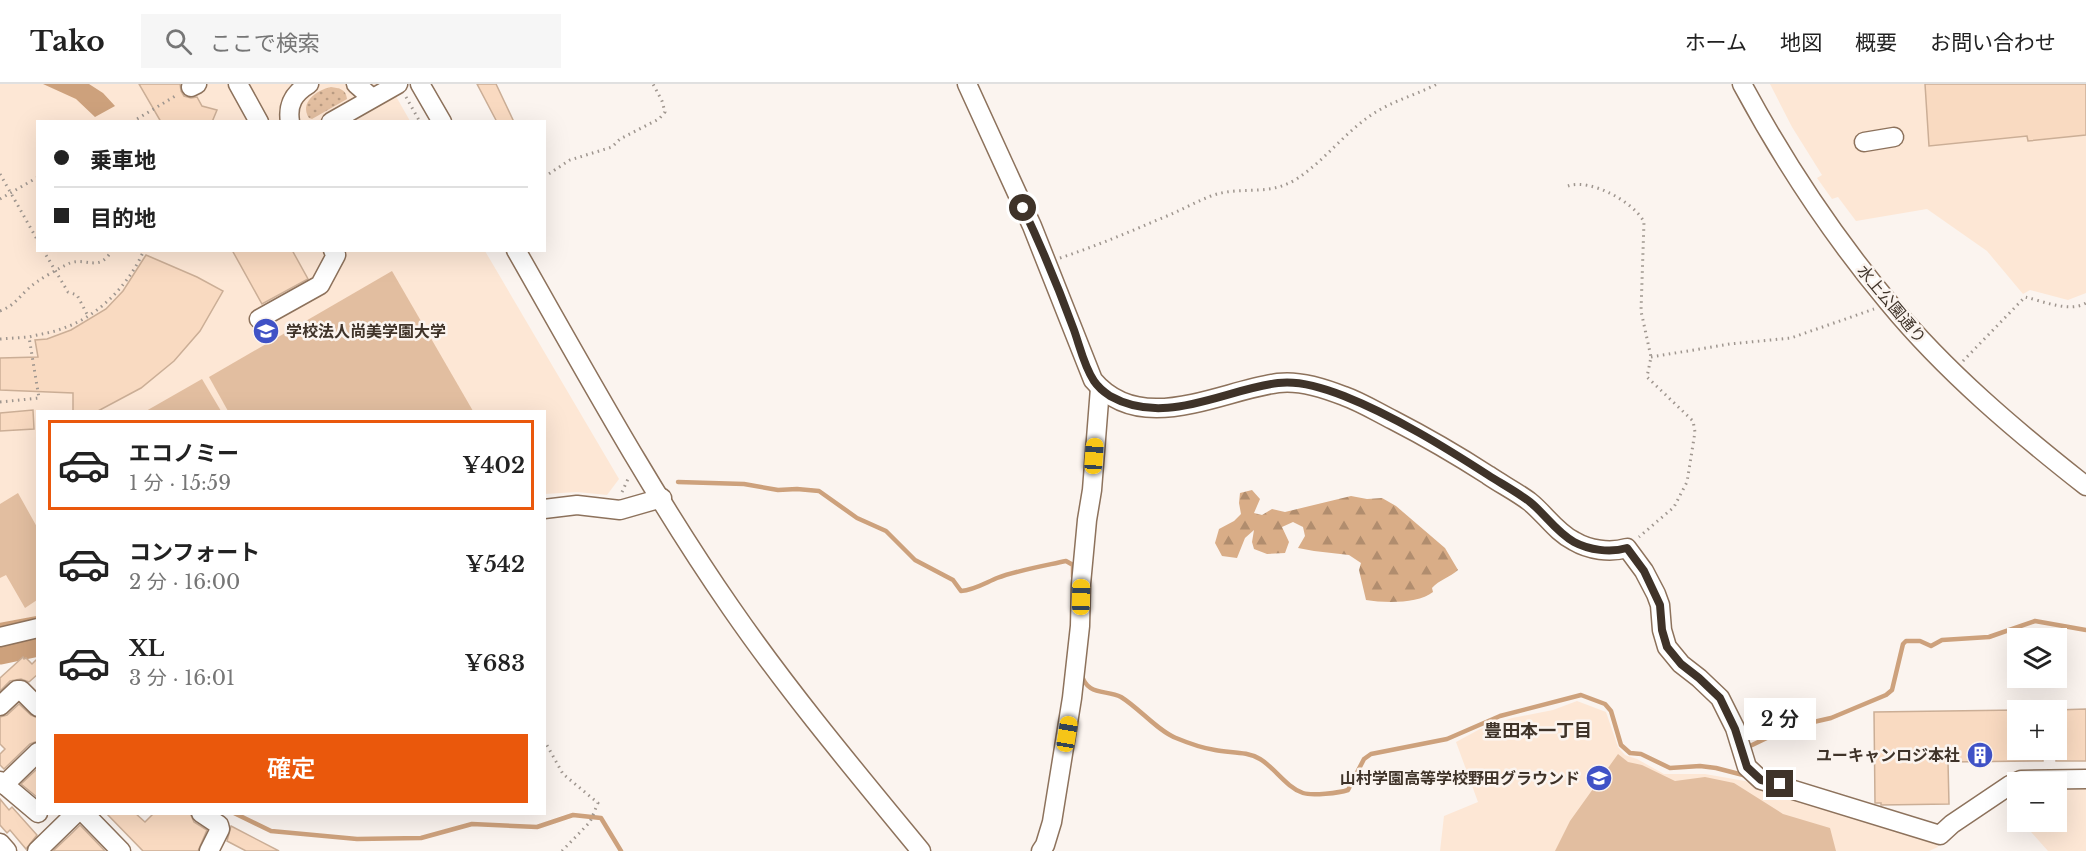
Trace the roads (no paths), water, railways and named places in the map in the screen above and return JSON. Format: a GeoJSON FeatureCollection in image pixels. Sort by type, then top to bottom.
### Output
{"type":"FeatureCollection","features":[{"type":"Feature","properties":{"kind":"street"},"geometry":{"type":"LineString","coordinates":[[238,84],[258,120]]}},
{"type":"Feature","properties":{"kind":"street"},"geometry":{"type":"LineString","coordinates":[[290,120],[292,98],[309,84]]}},
{"type":"Feature","properties":{"kind":"street"},"geometry":{"type":"LineString","coordinates":[[356,84],[372,98]]}},
{"type":"Feature","properties":{"kind":"street"},"geometry":{"type":"LineString","coordinates":[[420,84],[441,120]]}},
{"type":"Feature","properties":{"kind":"street"},"geometry":{"type":"LineString","coordinates":[[967,84],[1047,262],[1093,380],[1110,396],[1130,405],[1172,408],[1280,382],[1302,383],[1353,400],[1450,451],[1531,503],[1557,529],[1573,541],[1606,551],[1627,548],[1644,571],[1660,605],[1662,630],[1667,647],[1681,664],[1720,698],[1733,722],[1744,760],[1751,772],[1761,780],[1944,843],[1952,824],[2021,780],[2086,779]]}},
{"type":"Feature","properties":{"kind":"street","name":"水上公園通り"},"geometry":{"type":"LineString","coordinates":[[1742,84],[1779,152],[1811,200],[1889,304],[1953,371],[2004,418],[2086,486]]}},
{"type":"Feature","properties":{"kind":"street"},"geometry":{"type":"LineString","coordinates":[[334,120],[372,98],[400,89]]}},
{"type":"Feature","properties":{"kind":"street"},"geometry":{"type":"LineString","coordinates":[[1864,142],[1894,137]]}},
{"type":"Feature","properties":{"kind":"street"},"geometry":{"type":"LineString","coordinates":[[259,319],[320,285],[336,255],[334,252]]}},
{"type":"Feature","properties":{"kind":"street"},"geometry":{"type":"LineString","coordinates":[[517,252],[662,498],[732,610],[815,719],[921,851]]}},
{"type":"Feature","properties":{"kind":"street"},"geometry":{"type":"LineString","coordinates":[[1041,851],[1052,822],[1072,698],[1100,388]]}},
{"type":"Feature","properties":{"kind":"street"},"geometry":{"type":"LineString","coordinates":[[546,509],[577,506],[620,510],[662,498]]}},
{"type":"Feature","properties":{"kind":"street"},"geometry":{"type":"LineString","coordinates":[[0,637],[36,628]]}},
{"type":"Feature","properties":{"kind":"street"},"geometry":{"type":"LineString","coordinates":[[0,706],[17,690],[21,690],[36,705]]}},
{"type":"Feature","properties":{"kind":"street"},"geometry":{"type":"LineString","coordinates":[[36,754],[2,783],[36,811]]}},
{"type":"Feature","properties":{"kind":"street"},"geometry":{"type":"LineString","coordinates":[[40,815],[59,830]]}},
{"type":"Feature","properties":{"kind":"street"},"geometry":{"type":"LineString","coordinates":[[37,851],[74,815]]}},
{"type":"Feature","properties":{"kind":"street"},"geometry":{"type":"LineString","coordinates":[[86,815],[121,851]]}},
{"type":"Feature","properties":{"kind":"street"},"geometry":{"type":"LineString","coordinates":[[204,815],[219,825],[220,829],[209,851]]}},
{"type":"Feature","properties":{"kind":"street"},"geometry":{"type":"LineString","coordinates":[[0,843],[7,851]]}},
{"type":"Feature","properties":{"kind":"waterway"},"geometry":{"type":"LineString","coordinates":[[678,482],[744,484],[778,490],[819,491],[857,518],[886,531],[915,560],[953,580],[961,591],[1014,573],[1066,561],[1073,565],[1073,577]]}},
{"type":"Feature","properties":{"kind":"waterway"},"geometry":{"type":"LineString","coordinates":[[0,625],[36,618]]}},
{"type":"Feature","properties":{"kind":"waterway"},"geometry":{"type":"LineString","coordinates":[[1748,749],[1787,728],[1831,718],[1886,695],[1892,690],[1903,644],[1906,641],[1920,641],[1931,646],[1942,640],[1989,637],[2035,621],[2086,630]]}},
{"type":"Feature","properties":{"kind":"waterway"},"geometry":{"type":"LineString","coordinates":[[0,651],[36,643]]}},
{"type":"Feature","properties":{"kind":"waterway"},"geometry":{"type":"LineString","coordinates":[[1081,673],[1084,681],[1092,689],[1121,697],[1169,735],[1205,748],[1255,756],[1291,786],[1307,794],[1326,794],[1348,790],[1364,759],[1371,754],[1447,739],[1500,716],[1581,695],[1605,704],[1611,711],[1621,745],[1630,753],[1641,754],[1670,768],[1700,766],[1747,776]]}},
{"type":"Feature","properties":{"kind":"waterway"},"geometry":{"type":"LineString","coordinates":[[238,815],[271,831],[357,839],[421,838],[472,824],[537,827],[573,815],[601,818],[621,851]]}},
{"type":"Feature","properties":{"kind":"place","name":"学校法人尚美学園大学"},"geometry":{"type":"Point","coordinates":[266,331]}},
{"type":"Feature","properties":{"kind":"place","name":"ユーキャンロジ本社"},"geometry":{"type":"Point","coordinates":[1980,755]}},
{"type":"Feature","properties":{"kind":"place","name":"山村学園高等学校野田グラウンド"},"geometry":{"type":"Point","coordinates":[1599,778]}},
{"type":"Feature","properties":{"kind":"district","name":"豊田本一丁目"},"geometry":{"type":"Point","coordinates":[1538,731]}}]}
